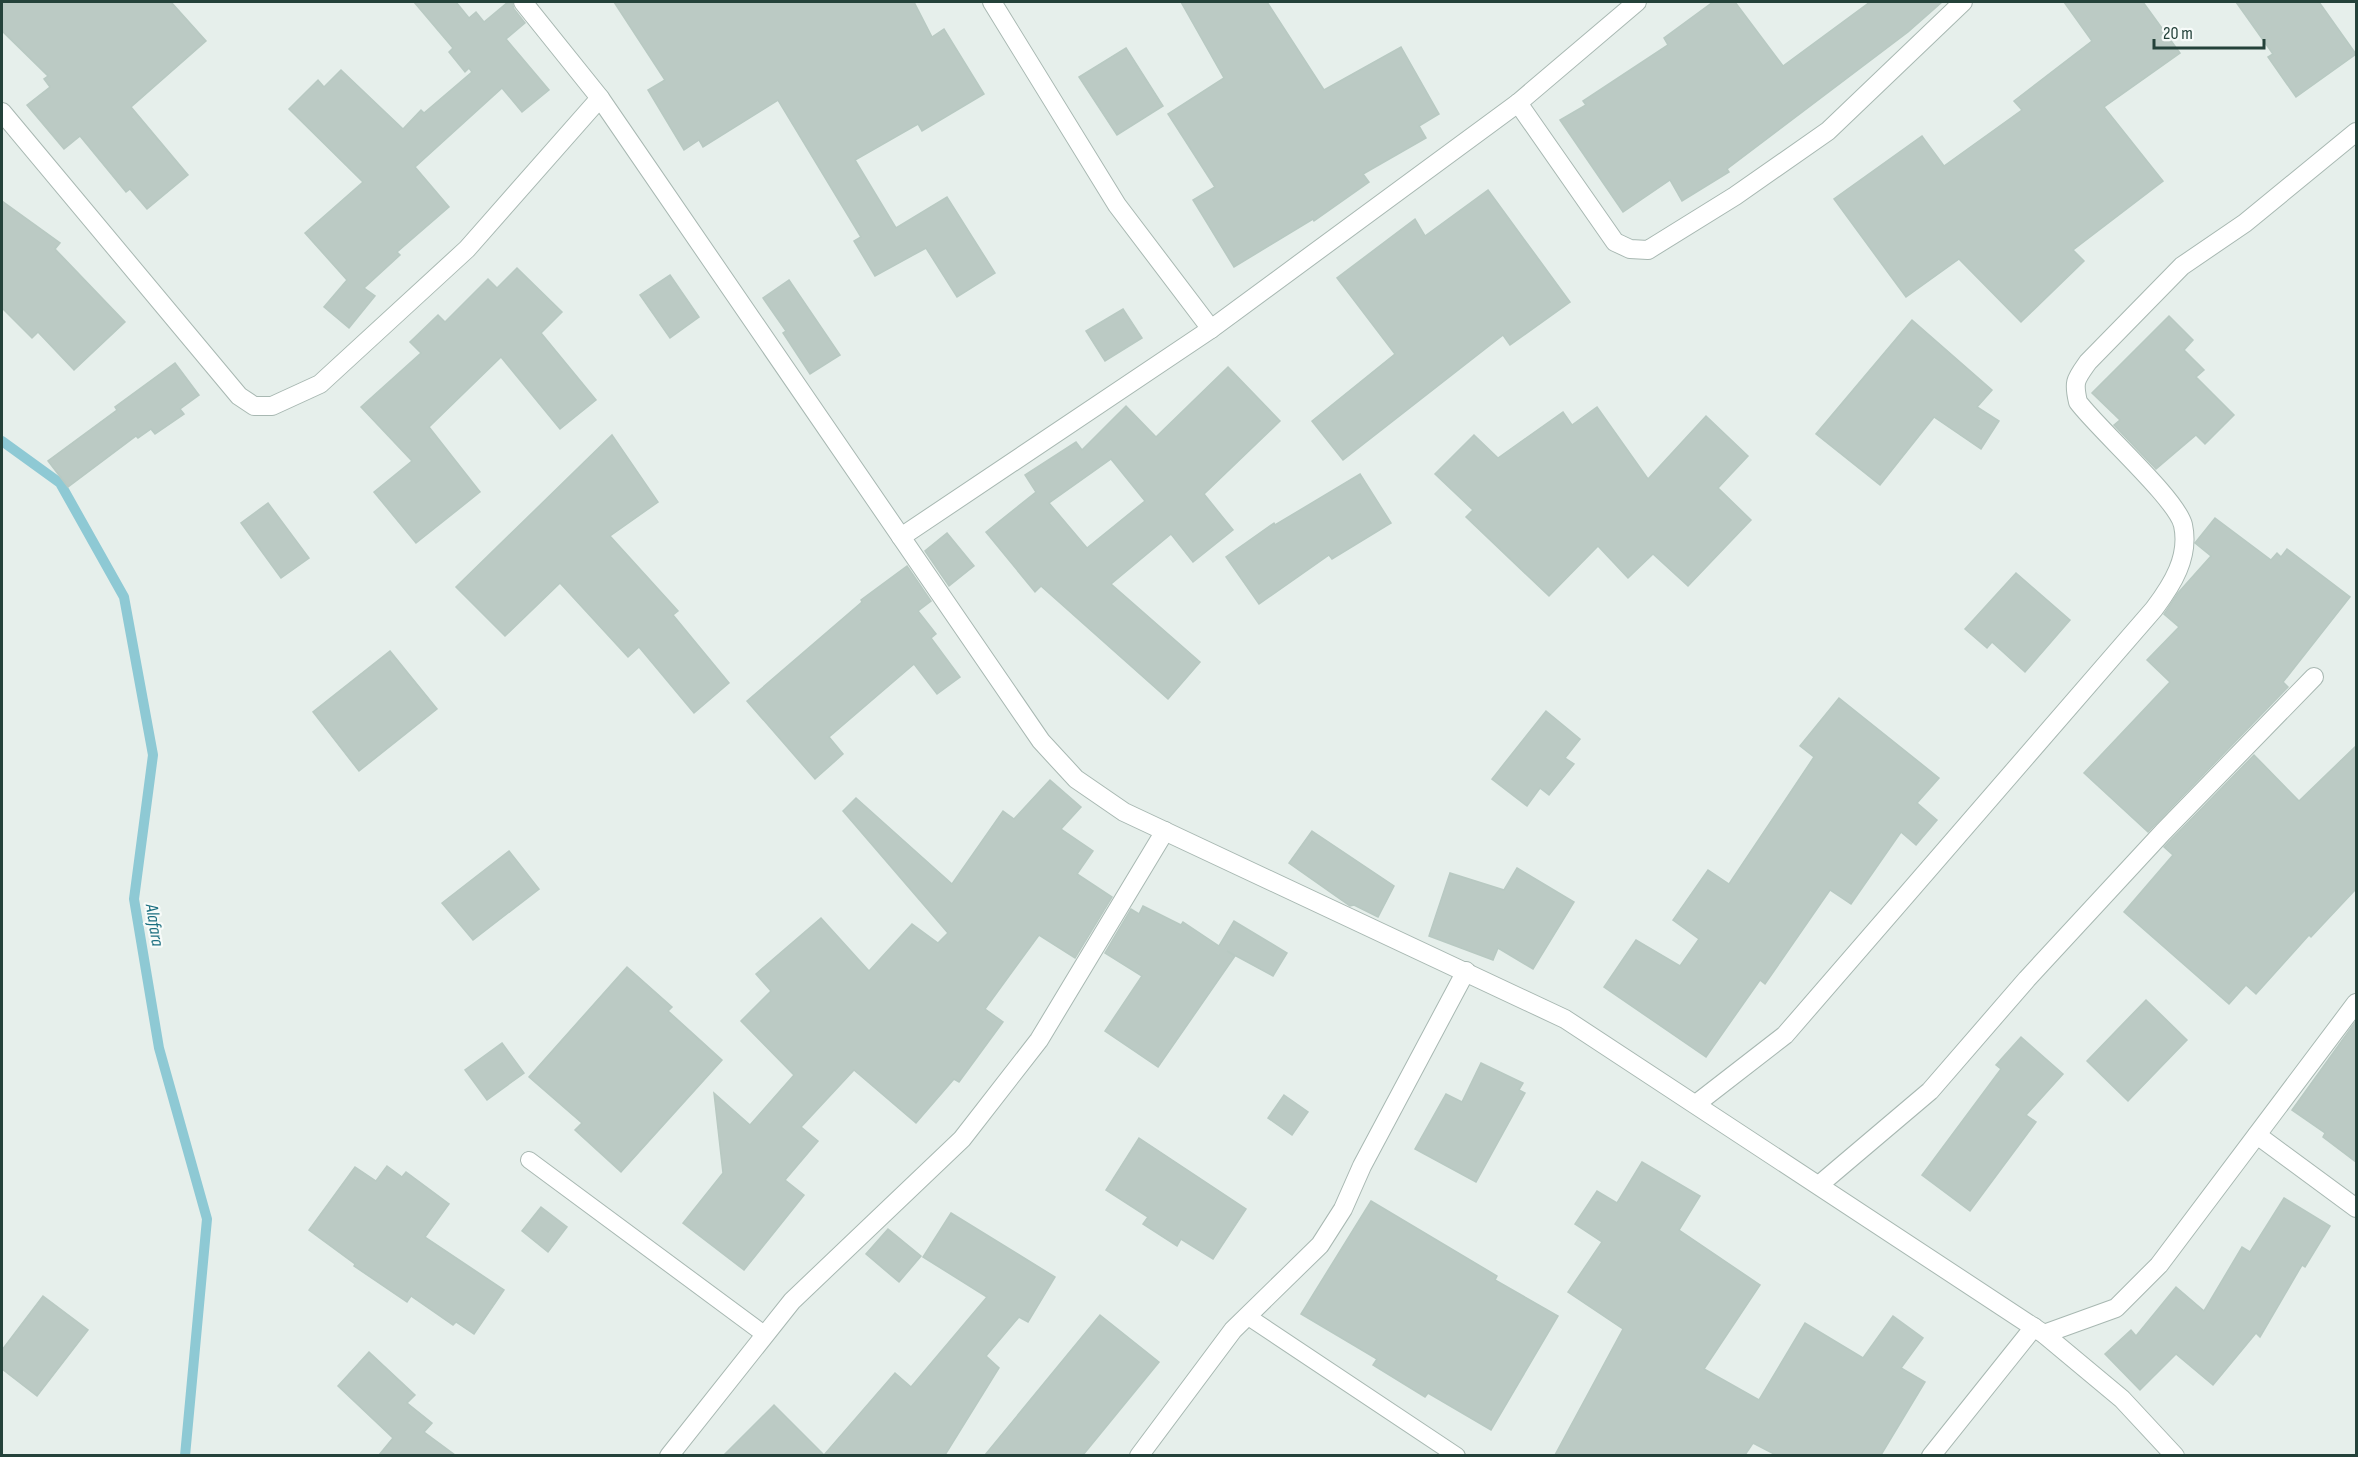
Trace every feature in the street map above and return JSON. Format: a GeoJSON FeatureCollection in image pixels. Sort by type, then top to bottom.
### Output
{"type":"FeatureCollection","features":[{"type":"Feature","properties":{"kind":"street"},"geometry":{"type":"LineString","coordinates":[[524,2],[600,98],[1041,741],[1076,779],[1124,812],[1565,1018],[2039,1330],[2122,1399],[2175,1455]]}},
{"type":"Feature","properties":{"kind":"street"},"geometry":{"type":"LineString","coordinates":[[992,2],[1117,205],[1211,329]]}},
{"type":"Feature","properties":{"kind":"street"},"geometry":{"type":"LineString","coordinates":[[901,537],[1211,329],[1518,104],[1637,2]]}},
{"type":"Feature","properties":{"kind":"street"},"geometry":{"type":"LineString","coordinates":[[1518,104],[1615,242],[1630,249],[1648,250],[1735,196],[1828,131],[1963,2]]}},
{"type":"Feature","properties":{"kind":"street"},"geometry":{"type":"LineString","coordinates":[[2,112],[239,396],[254,406],[272,406],[320,384],[467,249],[600,98]]}},
{"type":"Feature","properties":{"kind":"street"},"geometry":{"type":"LineString","coordinates":[[1696,1104],[1785,1035],[2154,609],[2172,585],[2184,552],[2182,523],[2150,480],[2078,402],[2074,386],[2076,379],[2088,362],[2182,266],[2245,223],[2356,132]]}},
{"type":"Feature","properties":{"kind":"street"},"geometry":{"type":"LineString","coordinates":[[1819,1185],[1930,1090],[2027,979],[2155,841],[2314,677]]}},
{"type":"Feature","properties":{"kind":"street"},"geometry":{"type":"LineString","coordinates":[[669,1455],[792,1301],[962,1139],[1039,1040],[1165,831]]}},
{"type":"Feature","properties":{"kind":"street"},"geometry":{"type":"LineString","coordinates":[[1140,1455],[1233,1330],[1320,1245],[1343,1209],[1362,1166],[1466,971]]}},
{"type":"Feature","properties":{"kind":"street"},"geometry":{"type":"LineString","coordinates":[[1931,1455],[2039,1330],[2116,1308],[2159,1265],[2356,1003]]}},
{"type":"Feature","properties":{"kind":"street"},"geometry":{"type":"LineString","coordinates":[[2257,1135],[2356,1209]]}},
{"type":"Feature","properties":{"kind":"lane"},"geometry":{"type":"LineString","coordinates":[[529,1160],[764,1334]]}},
{"type":"Feature","properties":{"kind":"lane"},"geometry":{"type":"LineString","coordinates":[[1247,1316],[1457,1455]]}},
{"type":"Feature","properties":{"kind":"building"},"geometry":{"type":"Polygon","coordinates":[[[2,2],[171,2],[206,41],[131,107],[188,175],[147,209],[130,189],[126,192],[80,136],[64,149],[27,105],[50,87],[44,79],[48,76],[2,31],[2,2]]]}},
{"type":"Feature","properties":{"kind":"building"},"geometry":{"type":"Polygon","coordinates":[[[414,2],[456,2],[469,18],[476,12],[484,22],[508,2],[512,2],[514,9],[525,23],[506,39],[549,90],[522,112],[502,88],[415,167],[449,207],[397,252],[400,255],[364,288],[375,296],[349,328],[324,307],[347,280],[305,233],[363,182],[289,109],[318,80],[324,87],[341,70],[403,129],[421,110],[424,113],[472,72],[469,68],[465,72],[449,52],[453,48],[414,2]]]}},
{"type":"Feature","properties":{"kind":"building"},"geometry":{"type":"Polygon","coordinates":[[[614,2],[914,2],[932,37],[944,29],[984,94],[922,131],[918,124],[855,160],[896,228],[947,197],[995,273],[957,297],[926,248],[875,276],[854,241],[861,237],[778,100],[703,147],[699,140],[684,150],[648,90],[665,80],[614,2]]]}},
{"type":"Feature","properties":{"kind":"building"},"geometry":{"type":"Polygon","coordinates":[[[1181,2],[1267,2],[1324,90],[1401,47],[1439,114],[1419,126],[1426,138],[1363,174],[1369,182],[1314,221],[1313,219],[1234,267],[1193,200],[1215,187],[1168,114],[1224,78],[1181,2]]]}},
{"type":"Feature","properties":{"kind":"building"},"geometry":{"type":"Polygon","coordinates":[[[1713,2],[1735,2],[1783,66],[1870,2],[1942,2],[1908,32],[1727,169],[1729,172],[1682,201],[1670,180],[1623,212],[1560,120],[1586,105],[1583,101],[1668,45],[1664,38],[1713,2]]]}},
{"type":"Feature","properties":{"kind":"building"},"geometry":{"type":"Polygon","coordinates":[[[2064,2],[2143,2],[2180,53],[2104,107],[2163,181],[2073,250],[2084,261],[2021,322],[1959,259],[1906,297],[1834,199],[1922,136],[1944,166],[2022,110],[2014,101],[2092,41],[2064,2]]]}},
{"type":"Feature","properties":{"kind":"building"},"geometry":{"type":"Polygon","coordinates":[[[2236,2],[2319,2],[2356,54],[2296,97],[2268,57],[2273,54],[2236,2]]]}},
{"type":"Feature","properties":{"kind":"building"},"geometry":{"type":"Polygon","coordinates":[[[1126,48],[1163,106],[1117,135],[1079,77],[1126,48]]]}},
{"type":"Feature","properties":{"kind":"building"},"geometry":{"type":"Polygon","coordinates":[[[1488,190],[1570,302],[1510,345],[1503,335],[1343,460],[1312,421],[1395,354],[1337,278],[1415,219],[1425,236],[1488,190]]]}},
{"type":"Feature","properties":{"kind":"building"},"geometry":{"type":"Polygon","coordinates":[[[2,201],[60,243],[55,249],[125,322],[74,370],[38,332],[32,338],[2,308],[2,201]]]}},
{"type":"Feature","properties":{"kind":"building"},"geometry":{"type":"Polygon","coordinates":[[[517,268],[562,312],[541,333],[596,400],[560,429],[501,357],[429,427],[480,492],[416,543],[374,492],[412,461],[361,407],[421,353],[410,342],[438,315],[445,322],[488,279],[497,288],[517,268]]]}},
{"type":"Feature","properties":{"kind":"building"},"geometry":{"type":"Polygon","coordinates":[[[670,275],[699,317],[670,338],[640,295],[670,275]]]}},
{"type":"Feature","properties":{"kind":"building"},"geometry":{"type":"Polygon","coordinates":[[[789,280],[840,355],[810,374],[783,333],[786,331],[763,298],[789,280]]]}},
{"type":"Feature","properties":{"kind":"building"},"geometry":{"type":"Polygon","coordinates":[[[1123,309],[1142,338],[1105,361],[1086,331],[1123,309]]]}},
{"type":"Feature","properties":{"kind":"building"},"geometry":{"type":"Polygon","coordinates":[[[2169,316],[2193,340],[2184,350],[2204,370],[2196,377],[2234,415],[2205,444],[2196,435],[2156,469],[2114,425],[2120,420],[2092,393],[2169,316]]]}},
{"type":"Feature","properties":{"kind":"building"},"geometry":{"type":"Polygon","coordinates":[[[1912,320],[1992,390],[1977,407],[1999,421],[1981,449],[1934,417],[1880,485],[1816,434],[1912,320]]]}},
{"type":"Feature","properties":{"kind":"building"},"geometry":{"type":"Polygon","coordinates":[[[175,363],[199,395],[180,409],[184,414],[155,434],[151,429],[138,438],[136,436],[68,487],[48,461],[117,410],[115,407],[175,363]]]}},
{"type":"Feature","properties":{"kind":"building"},"geometry":{"type":"Polygon","coordinates":[[[1228,367],[1280,421],[1204,494],[1233,530],[1193,562],[1171,534],[1111,584],[1200,662],[1168,699],[1041,586],[1035,592],[986,532],[1036,492],[1025,475],[1076,442],[1082,450],[1126,406],[1156,437],[1228,367]],[[1111,459],[1049,503],[1087,548],[1145,501],[1111,459]]]}},
{"type":"Feature","properties":{"kind":"building"},"geometry":{"type":"Polygon","coordinates":[[[1597,407],[1648,479],[1706,416],[1748,456],[1718,488],[1751,520],[1688,586],[1653,554],[1628,578],[1598,546],[1549,596],[1466,517],[1473,510],[1435,474],[1474,435],[1498,458],[1563,412],[1572,425],[1597,407]]]}},
{"type":"Feature","properties":{"kind":"building"},"geometry":{"type":"Polygon","coordinates":[[[612,435],[658,502],[610,536],[678,611],[673,615],[729,683],[694,713],[639,647],[628,657],[560,583],[505,636],[456,587],[612,435]]]}},
{"type":"Feature","properties":{"kind":"building"},"geometry":{"type":"Polygon","coordinates":[[[1360,474],[1391,523],[1332,559],[1329,555],[1259,604],[1226,557],[1274,523],[1275,525],[1360,474]]]}},
{"type":"Feature","properties":{"kind":"building"},"geometry":{"type":"Polygon","coordinates":[[[268,503],[309,558],[281,578],[241,523],[268,503]]]}},
{"type":"Feature","properties":{"kind":"building"},"geometry":{"type":"Polygon","coordinates":[[[2215,518],[2271,560],[2277,553],[2281,557],[2287,549],[2350,597],[2283,682],[2288,687],[2148,832],[2084,773],[2170,682],[2147,660],[2179,627],[2164,614],[2178,593],[2211,556],[2195,543],[2215,518]]]}},
{"type":"Feature","properties":{"kind":"building"},"geometry":{"type":"Polygon","coordinates":[[[947,533],[974,566],[949,586],[925,551],[947,533]]]}},
{"type":"Feature","properties":{"kind":"building"},"geometry":{"type":"Polygon","coordinates":[[[907,566],[931,601],[918,611],[936,634],[931,638],[960,677],[937,694],[914,664],[829,737],[843,754],[815,779],[747,701],[862,602],[861,600],[907,566]]]}},
{"type":"Feature","properties":{"kind":"building"},"geometry":{"type":"Polygon","coordinates":[[[2016,573],[2070,620],[2025,672],[1992,642],[1987,648],[1965,629],[2016,573]]]}},
{"type":"Feature","properties":{"kind":"building"},"geometry":{"type":"Polygon","coordinates":[[[390,651],[437,709],[359,771],[313,712],[390,651]]]}},
{"type":"Feature","properties":{"kind":"building"},"geometry":{"type":"Polygon","coordinates":[[[1839,698],[1939,778],[1917,803],[1937,820],[1916,845],[1901,832],[1851,904],[1830,890],[1765,984],[1760,980],[1706,1057],[1604,987],[1636,940],[1680,966],[1699,939],[1673,920],[1708,870],[1729,884],[1814,757],[1800,746],[1839,698]]]}},
{"type":"Feature","properties":{"kind":"building"},"geometry":{"type":"Polygon","coordinates":[[[1546,711],[1580,739],[1565,758],[1574,764],[1549,795],[1540,788],[1527,806],[1492,779],[1546,711]]]}},
{"type":"Feature","properties":{"kind":"building"},"geometry":{"type":"Polygon","coordinates":[[[2356,746],[2356,889],[2311,937],[2309,935],[2256,994],[2246,985],[2229,1004],[2124,912],[2173,855],[2164,847],[2254,755],[2299,801],[2356,746]]]}},
{"type":"Feature","properties":{"kind":"building"},"geometry":{"type":"Polygon","coordinates":[[[1050,780],[1081,807],[1061,829],[1093,851],[1077,874],[1112,897],[1075,958],[1039,935],[985,1009],[1003,1022],[959,1082],[954,1079],[916,1123],[854,1070],[801,1127],[818,1141],[785,1180],[804,1195],[744,1270],[683,1223],[723,1173],[714,1093],[750,1125],[794,1075],[741,1021],[771,991],[756,974],[821,918],[869,971],[912,924],[938,943],[948,933],[843,811],[856,798],[952,884],[1003,811],[1014,819],[1050,780]]]}},
{"type":"Feature","properties":{"kind":"building"},"geometry":{"type":"Polygon","coordinates":[[[1312,831],[1394,886],[1378,917],[1354,905],[1350,906],[1289,863],[1312,831]]]}},
{"type":"Feature","properties":{"kind":"building"},"geometry":{"type":"Polygon","coordinates":[[[509,851],[539,889],[473,940],[442,903],[509,851]]]}},
{"type":"Feature","properties":{"kind":"building"},"geometry":{"type":"Polygon","coordinates":[[[1517,868],[1574,902],[1533,969],[1498,948],[1493,960],[1429,936],[1450,873],[1504,890],[1517,868]]]}},
{"type":"Feature","properties":{"kind":"building"},"geometry":{"type":"Polygon","coordinates":[[[1143,906],[1181,925],[1183,922],[1219,946],[1234,921],[1287,953],[1273,976],[1227,951],[1235,956],[1158,1067],[1105,1031],[1142,976],[1105,953],[1131,909],[1139,914],[1143,906]]]}},
{"type":"Feature","properties":{"kind":"building"},"geometry":{"type":"Polygon","coordinates":[[[627,967],[672,1007],[668,1011],[722,1060],[621,1172],[575,1130],[582,1123],[529,1077],[627,967]]]}},
{"type":"Feature","properties":{"kind":"building"},"geometry":{"type":"Polygon","coordinates":[[[2146,1000],[2187,1040],[2128,1101],[2087,1061],[2146,1000]]]}},
{"type":"Feature","properties":{"kind":"building"},"geometry":{"type":"Polygon","coordinates":[[[2356,1021],[2356,1162],[2323,1137],[2325,1133],[2292,1110],[2356,1021]]]}},
{"type":"Feature","properties":{"kind":"building"},"geometry":{"type":"Polygon","coordinates":[[[2021,1037],[2063,1074],[2026,1115],[2036,1122],[1970,1211],[1922,1175],[2001,1069],[1996,1065],[2021,1037]]]}},
{"type":"Feature","properties":{"kind":"building"},"geometry":{"type":"Polygon","coordinates":[[[502,1043],[524,1073],[487,1100],[465,1070],[502,1043]]]}},
{"type":"Feature","properties":{"kind":"building"},"geometry":{"type":"Polygon","coordinates":[[[1481,1063],[1523,1083],[1519,1090],[1525,1093],[1476,1182],[1415,1149],[1446,1094],[1462,1102],[1481,1063]]]}},
{"type":"Feature","properties":{"kind":"building"},"geometry":{"type":"Polygon","coordinates":[[[1284,1095],[1308,1112],[1292,1135],[1268,1118],[1284,1095]]]}},
{"type":"Feature","properties":{"kind":"building"},"geometry":{"type":"Polygon","coordinates":[[[1139,1138],[1246,1209],[1213,1259],[1181,1239],[1177,1246],[1143,1224],[1148,1217],[1106,1190],[1139,1138]]]}},
{"type":"Feature","properties":{"kind":"building"},"geometry":{"type":"Polygon","coordinates":[[[1642,1162],[1700,1196],[1679,1230],[1760,1285],[1704,1369],[1759,1400],[1805,1323],[1863,1358],[1893,1316],[1923,1338],[1901,1368],[1925,1382],[1881,1455],[1776,1455],[1753,1443],[1745,1455],[1555,1455],[1623,1329],[1568,1292],[1602,1242],[1575,1224],[1597,1191],[1617,1203],[1642,1162]]]}},
{"type":"Feature","properties":{"kind":"building"},"geometry":{"type":"Polygon","coordinates":[[[387,1166],[402,1177],[406,1172],[449,1204],[425,1237],[504,1290],[474,1334],[456,1322],[453,1325],[411,1296],[407,1302],[354,1266],[355,1264],[309,1230],[355,1167],[376,1181],[387,1166]]]}},
{"type":"Feature","properties":{"kind":"building"},"geometry":{"type":"Polygon","coordinates":[[[2284,1198],[2330,1226],[2305,1267],[2302,1265],[2260,1337],[2256,1333],[2213,1385],[2176,1354],[2140,1390],[2105,1354],[2131,1330],[2136,1336],[2176,1287],[2204,1311],[2242,1247],[2250,1252],[2284,1198]]]}},
{"type":"Feature","properties":{"kind":"building"},"geometry":{"type":"Polygon","coordinates":[[[1371,1201],[1497,1276],[1495,1280],[1558,1316],[1491,1430],[1428,1393],[1425,1397],[1373,1365],[1377,1359],[1301,1314],[1371,1201]]]}},
{"type":"Feature","properties":{"kind":"building"},"geometry":{"type":"Polygon","coordinates":[[[541,1207],[567,1227],[548,1252],[522,1231],[541,1207]]]}},
{"type":"Feature","properties":{"kind":"building"},"geometry":{"type":"Polygon","coordinates":[[[951,1213],[1055,1277],[1028,1322],[1019,1317],[986,1356],[999,1368],[945,1455],[824,1455],[895,1373],[911,1387],[987,1297],[923,1257],[951,1213]]]}},
{"type":"Feature","properties":{"kind":"building"},"geometry":{"type":"Polygon","coordinates":[[[888,1229],[921,1256],[899,1282],[866,1254],[888,1229]]]}},
{"type":"Feature","properties":{"kind":"building"},"geometry":{"type":"Polygon","coordinates":[[[43,1296],[88,1330],[37,1396],[2,1369],[2,1350],[43,1296]]]}},
{"type":"Feature","properties":{"kind":"building"},"geometry":{"type":"Polygon","coordinates":[[[1100,1315],[1159,1362],[1083,1455],[985,1455],[1100,1315]]]}},
{"type":"Feature","properties":{"kind":"building"},"geometry":{"type":"Polygon","coordinates":[[[369,1352],[415,1395],[407,1403],[432,1423],[424,1432],[455,1455],[379,1455],[393,1438],[338,1386],[369,1352]]]}},
{"type":"Feature","properties":{"kind":"building"},"geometry":{"type":"Polygon","coordinates":[[[774,1405],[824,1455],[724,1455],[774,1405]]]}},
{"type":"Feature","properties":{"kind":"waterway","name":"Alafara"},"geometry":{"type":"LineString","coordinates":[[2,441],[60,483],[124,597],[153,755],[134,899],[159,1048],[207,1219],[185,1456]]}}]}
